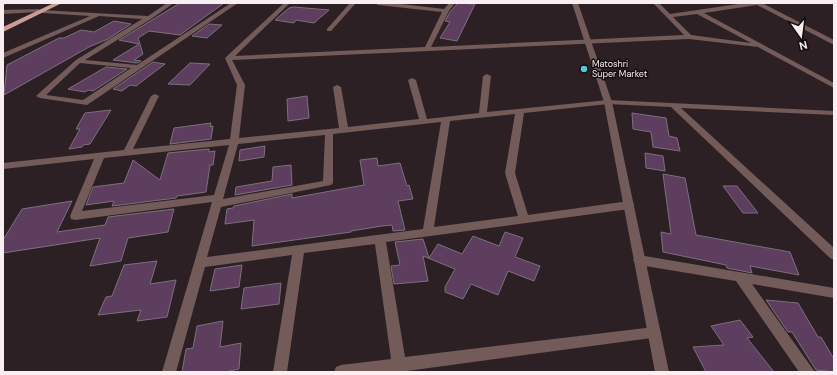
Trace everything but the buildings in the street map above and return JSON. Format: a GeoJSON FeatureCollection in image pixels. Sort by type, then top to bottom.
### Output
{"type":"FeatureCollection","features":[{"type":"Feature","properties":{"kind":"highway"},"geometry":{"type":"LineString","coordinates":[[3,30],[52,3]]}},
{"type":"Feature","properties":{"kind":"highway"},"geometry":{"type":"LineString","coordinates":[[3,25],[59,3]]}},
{"type":"Feature","properties":{"kind":"street"},"geometry":{"type":"LineString","coordinates":[[170,3],[149,18],[78,61],[40,96],[84,102],[235,3]]}},
{"type":"Feature","properties":{"kind":"street"},"geometry":{"type":"LineString","coordinates":[[228,58],[287,3]]}},
{"type":"Feature","properties":{"kind":"street"},"geometry":{"type":"LineString","coordinates":[[329,30],[353,3]]}},
{"type":"Feature","properties":{"kind":"street"},"geometry":{"type":"LineString","coordinates":[[378,3],[446,11]]}},
{"type":"Feature","properties":{"kind":"street"},"geometry":{"type":"LineString","coordinates":[[427,49],[446,11],[452,3]]}},
{"type":"Feature","properties":{"kind":"street"},"geometry":{"type":"LineString","coordinates":[[575,3],[608,102],[662,372]]}},
{"type":"Feature","properties":{"kind":"street"},"geometry":{"type":"LineString","coordinates":[[656,3],[689,37]]}},
{"type":"Feature","properties":{"kind":"street"},"geometry":{"type":"LineString","coordinates":[[669,16],[757,3],[834,43]]}},
{"type":"Feature","properties":{"kind":"street"},"geometry":{"type":"LineString","coordinates":[[3,12],[40,10],[149,18]]}},
{"type":"Feature","properties":{"kind":"street"},"geometry":{"type":"LineString","coordinates":[[698,12],[834,86]]}},
{"type":"Feature","properties":{"kind":"street"},"geometry":{"type":"LineString","coordinates":[[3,56],[99,14]]}},
{"type":"Feature","properties":{"kind":"street"},"geometry":{"type":"LineString","coordinates":[[228,58],[689,37],[762,47]]}},
{"type":"Feature","properties":{"kind":"street"},"geometry":{"type":"LineString","coordinates":[[3,46],[20,49]]}},
{"type":"Feature","properties":{"kind":"street"},"geometry":{"type":"LineString","coordinates":[[169,372],[234,142],[242,85],[228,58]]}},
{"type":"Feature","properties":{"kind":"street"},"geometry":{"type":"LineString","coordinates":[[78,61],[138,67]]}},
{"type":"Feature","properties":{"kind":"street"},"geometry":{"type":"LineString","coordinates":[[483,115],[487,76]]}},
{"type":"Feature","properties":{"kind":"street"},"geometry":{"type":"LineString","coordinates":[[412,80],[424,122]]}},
{"type":"Feature","properties":{"kind":"street"},"geometry":{"type":"LineString","coordinates":[[336,87],[344,130]]}},
{"type":"Feature","properties":{"kind":"street"},"geometry":{"type":"LineString","coordinates":[[128,153],[156,96]]}},
{"type":"Feature","properties":{"kind":"street"},"geometry":{"type":"LineString","coordinates":[[3,166],[608,102],[834,113]]}},
{"type":"Feature","properties":{"kind":"street"},"geometry":{"type":"LineString","coordinates":[[674,106],[834,255]]}},
{"type":"Feature","properties":{"kind":"street"},"geometry":{"type":"LineString","coordinates":[[520,111],[510,173],[524,219]]}},
{"type":"Feature","properties":{"kind":"street"},"geometry":{"type":"LineString","coordinates":[[428,232],[446,119]]}},
{"type":"Feature","properties":{"kind":"street"},"geometry":{"type":"LineString","coordinates":[[100,156],[75,216],[217,201],[328,183],[329,132]]}},
{"type":"Feature","properties":{"kind":"street"},"geometry":{"type":"LineString","coordinates":[[199,263],[628,206]]}},
{"type":"Feature","properties":{"kind":"street"},"geometry":{"type":"LineString","coordinates":[[380,239],[400,368]]}},
{"type":"Feature","properties":{"kind":"street"},"geometry":{"type":"LineString","coordinates":[[280,372],[299,250]]}},
{"type":"Feature","properties":{"kind":"street"},"geometry":{"type":"LineString","coordinates":[[639,260],[834,293]]}},
{"type":"Feature","properties":{"kind":"street"},"geometry":{"type":"LineString","coordinates":[[739,276],[808,372]]}},
{"type":"Feature","properties":{"kind":"street"},"geometry":{"type":"LineString","coordinates":[[341,372],[400,368],[654,333]]}},
{"type":"Feature","properties":{"kind":"place","name":"Matoshri Super Market"},"geometry":{"type":"Point","coordinates":[584,69]}}]}
